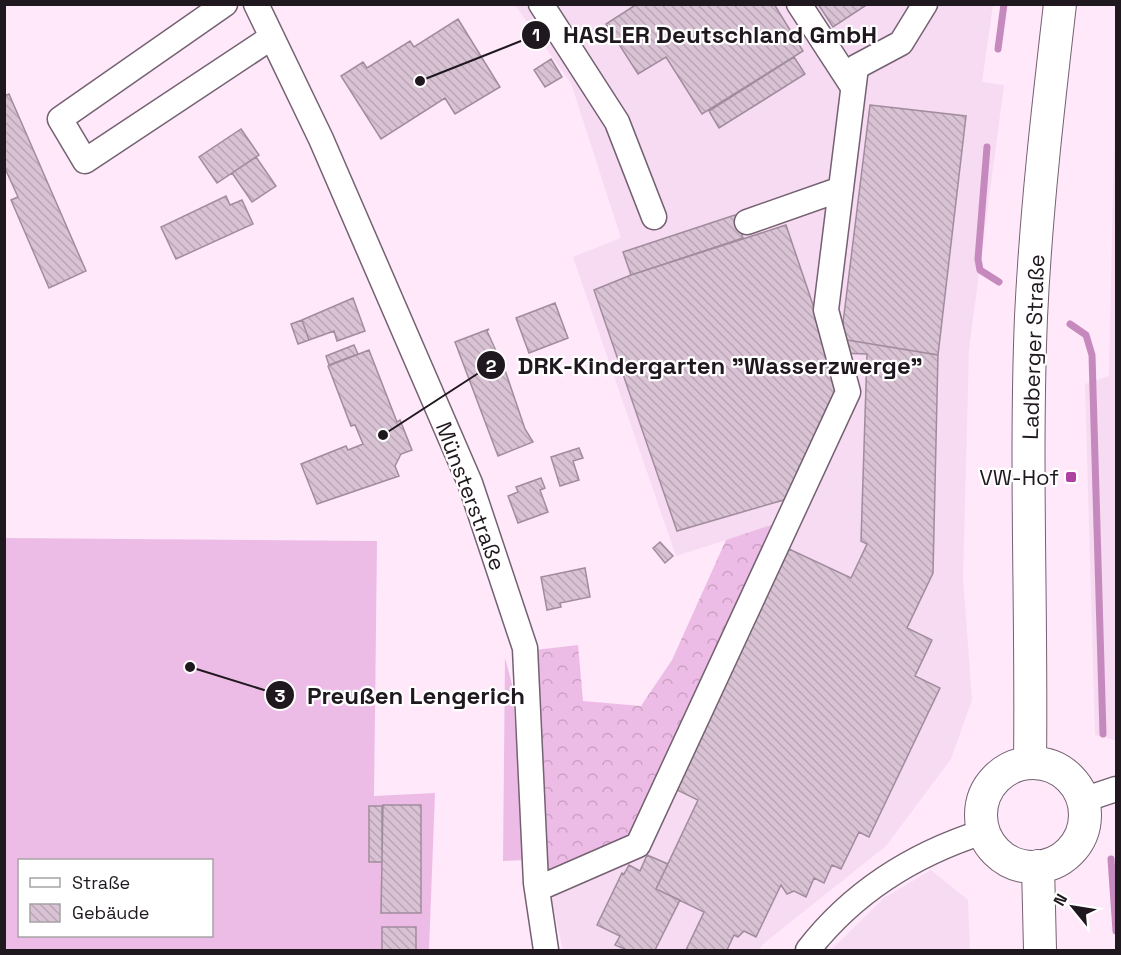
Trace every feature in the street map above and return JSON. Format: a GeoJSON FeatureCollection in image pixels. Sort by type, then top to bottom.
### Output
{"type":"FeatureCollection","features":[{"type":"Feature","properties":{"kind":"main road","name":"Ladberger Straße"},"geometry":{"type":"LineString","coordinates":[[1030,762],[1031,317],[1040,177],[1060,4]]}},
{"type":"Feature","properties":{"kind":"main road"},"geometry":{"type":"LineString","coordinates":[[1030,762],[1047,764],[1063,772],[1075,784],[1083,800],[1085,815],[1076,844],[1053,863],[1024,866],[1005,858],[990,844],[983,832],[980,816],[982,800],[989,785],[1014,765],[1030,762]]}},
{"type":"Feature","properties":{"kind":"main road"},"geometry":{"type":"LineString","coordinates":[[1038,866],[1040,951]]}},
{"type":"Feature","properties":{"kind":"street"},"geometry":{"type":"LineString","coordinates":[[225,4],[60,119],[85,161],[272,38]]}},
{"type":"Feature","properties":{"kind":"street","name":"Münsterstraße"},"geometry":{"type":"LineString","coordinates":[[256,4],[321,139],[470,483],[525,648],[537,889],[546,951]]}},
{"type":"Feature","properties":{"kind":"street"},"geometry":{"type":"LineString","coordinates":[[541,4],[617,122],[654,218]]}},
{"type":"Feature","properties":{"kind":"street"},"geometry":{"type":"LineString","coordinates":[[799,4],[853,87]]}},
{"type":"Feature","properties":{"kind":"street"},"geometry":{"type":"LineString","coordinates":[[537,889],[638,844],[848,392],[826,310],[856,68],[901,44],[925,4]]}},
{"type":"Feature","properties":{"kind":"street"},"geometry":{"type":"LineString","coordinates":[[747,222],[841,189]]}},
{"type":"Feature","properties":{"kind":"street"},"geometry":{"type":"LineString","coordinates":[[1083,800],[1116,789]]}},
{"type":"Feature","properties":{"kind":"street"},"geometry":{"type":"LineString","coordinates":[[808,951],[843,911],[912,860],[950,843],[983,832]]}},
{"type":"Feature","properties":{"kind":"shaded area"},"geometry":{"type":"Polygon","coordinates":[[[515,5],[993,5],[982,82],[1004,85],[969,349],[963,578],[972,700],[951,759],[886,846],[763,944],[759,950],[563,950],[547,879],[782,522],[676,556],[573,257],[621,238],[571,83],[515,5]]]}},
{"type":"Feature","properties":{"kind":"shaded area"},"geometry":{"type":"Polygon","coordinates":[[[1116,56],[1116,748],[1115,740],[1095,735],[1085,384],[1109,376],[1116,56]]]}},
{"type":"Feature","properties":{"kind":"shaded area"},"geometry":{"type":"Polygon","coordinates":[[[931,870],[968,900],[970,950],[831,950],[884,898],[931,870]]]}},
{"type":"Feature","properties":{"kind":"green space"},"geometry":{"type":"Polygon","coordinates":[[[783,521],[632,841],[547,879],[535,650],[578,645],[583,701],[641,706],[672,660],[726,540],[783,521]]]}},
{"type":"Feature","properties":{"kind":"green space"},"geometry":{"type":"Polygon","coordinates":[[[5,538],[377,541],[374,796],[435,793],[429,950],[5,950],[5,538]]]}},
{"type":"Feature","properties":{"kind":"green space"},"geometry":{"type":"Polygon","coordinates":[[[505,658],[512,684],[525,860],[503,861],[505,658]]]}},
{"type":"Feature","properties":{"kind":"building"},"geometry":{"type":"Polygon","coordinates":[[[637,4],[774,4],[803,51],[702,114],[666,57],[638,74],[606,24],[637,4]]]}},
{"type":"Feature","properties":{"kind":"building"},"geometry":{"type":"Polygon","coordinates":[[[818,4],[868,4],[833,27],[818,4]]]}},
{"type":"Feature","properties":{"kind":"building"},"geometry":{"type":"Polygon","coordinates":[[[458,19],[500,87],[455,114],[445,98],[381,139],[341,76],[363,62],[367,68],[410,41],[414,47],[458,19]]]}},
{"type":"Feature","properties":{"kind":"building"},"geometry":{"type":"Polygon","coordinates":[[[794,57],[805,74],[719,128],[709,111],[794,57]]]}},
{"type":"Feature","properties":{"kind":"building"},"geometry":{"type":"Polygon","coordinates":[[[551,59],[562,77],[545,87],[534,70],[551,59]]]}},
{"type":"Feature","properties":{"kind":"building"},"geometry":{"type":"Polygon","coordinates":[[[9,94],[86,271],[49,288],[11,200],[18,197],[4,166],[4,96],[9,94]]]}},
{"type":"Feature","properties":{"kind":"building"},"geometry":{"type":"Polygon","coordinates":[[[870,105],[966,116],[938,355],[841,339],[870,105]]]}},
{"type":"Feature","properties":{"kind":"building"},"geometry":{"type":"Polygon","coordinates":[[[241,129],[259,155],[217,183],[199,157],[241,129]]]}},
{"type":"Feature","properties":{"kind":"building"},"geometry":{"type":"Polygon","coordinates":[[[256,157],[276,186],[252,202],[232,173],[256,157]]]}},
{"type":"Feature","properties":{"kind":"building"},"geometry":{"type":"Polygon","coordinates":[[[226,196],[230,205],[242,200],[253,224],[176,259],[161,227],[226,196]]]}},
{"type":"Feature","properties":{"kind":"building"},"geometry":{"type":"Polygon","coordinates":[[[735,215],[743,238],[631,275],[623,252],[735,215]]]}},
{"type":"Feature","properties":{"kind":"building"},"geometry":{"type":"Polygon","coordinates":[[[786,225],[840,385],[787,499],[677,531],[594,290],[631,275],[786,225]]]}},
{"type":"Feature","properties":{"kind":"building"},"geometry":{"type":"Polygon","coordinates":[[[353,298],[365,331],[337,341],[334,331],[309,340],[302,320],[353,298]]]}},
{"type":"Feature","properties":{"kind":"building"},"geometry":{"type":"Polygon","coordinates":[[[555,303],[568,338],[529,353],[516,318],[555,303]]]}},
{"type":"Feature","properties":{"kind":"building"},"geometry":{"type":"Polygon","coordinates":[[[302,320],[309,340],[298,344],[291,324],[302,320]]]}},
{"type":"Feature","properties":{"kind":"building"},"geometry":{"type":"Polygon","coordinates":[[[489,329],[487,331],[506,373],[525,429],[533,442],[498,456],[455,342],[489,329]]]}},
{"type":"Feature","properties":{"kind":"building"},"geometry":{"type":"Polygon","coordinates":[[[841,339],[938,355],[933,573],[907,628],[932,640],[915,676],[940,688],[869,837],[859,832],[841,869],[832,865],[824,883],[814,878],[806,897],[794,891],[787,894],[781,885],[756,937],[744,931],[738,937],[734,935],[727,950],[686,950],[704,912],[656,889],[698,800],[675,789],[789,549],[851,578],[867,544],[861,541],[867,354],[839,353],[841,339]]]}},
{"type":"Feature","properties":{"kind":"building"},"geometry":{"type":"Polygon","coordinates":[[[354,345],[358,354],[329,365],[326,356],[354,345]]]}},
{"type":"Feature","properties":{"kind":"building"},"geometry":{"type":"Polygon","coordinates":[[[369,350],[397,422],[400,420],[412,450],[401,454],[395,466],[399,476],[317,504],[301,464],[346,446],[348,450],[363,444],[355,425],[351,426],[328,366],[369,350]]]}},
{"type":"Feature","properties":{"kind":"building"},"geometry":{"type":"Polygon","coordinates":[[[579,448],[583,458],[573,461],[579,480],[560,486],[551,457],[579,448]]]}},
{"type":"Feature","properties":{"kind":"building"},"geometry":{"type":"Polygon","coordinates":[[[541,478],[545,488],[540,490],[548,512],[518,523],[508,496],[518,492],[516,487],[541,478]]]}},
{"type":"Feature","properties":{"kind":"building"},"geometry":{"type":"Polygon","coordinates":[[[660,542],[673,556],[665,563],[653,548],[660,542]]]}},
{"type":"Feature","properties":{"kind":"building"},"geometry":{"type":"Polygon","coordinates":[[[585,568],[590,597],[560,603],[561,607],[547,610],[541,577],[585,568]]]}},
{"type":"Feature","properties":{"kind":"building"},"geometry":{"type":"Polygon","coordinates":[[[383,805],[421,805],[421,913],[381,913],[383,805]]]}},
{"type":"Feature","properties":{"kind":"building"},"geometry":{"type":"Polygon","coordinates":[[[369,806],[382,806],[382,862],[369,862],[369,806]]]}},
{"type":"Feature","properties":{"kind":"building"},"geometry":{"type":"Polygon","coordinates":[[[647,855],[668,864],[656,889],[680,900],[655,950],[627,950],[615,945],[620,936],[597,925],[622,873],[624,874],[629,865],[640,871],[647,855]]]}},
{"type":"Feature","properties":{"kind":"building"},"geometry":{"type":"Polygon","coordinates":[[[382,927],[416,927],[416,950],[382,950],[382,927]]]}},
{"type":"Feature","properties":{"kind":"waterway"},"geometry":{"type":"LineString","coordinates":[[998,49],[1004,4]]}},
{"type":"Feature","properties":{"kind":"waterway"},"geometry":{"type":"LineString","coordinates":[[987,147],[978,259],[980,270],[999,282]]}},
{"type":"Feature","properties":{"kind":"waterway"},"geometry":{"type":"LineString","coordinates":[[1070,324],[1086,335],[1092,355],[1103,734]]}},
{"type":"Feature","properties":{"kind":"waterway"},"geometry":{"type":"LineString","coordinates":[[1111,859],[1116,931]]}},
{"type":"Feature","properties":{"kind":"place","name":"HASLER Deutschland GmbH"},"geometry":{"type":"Point","coordinates":[420,81]}},
{"type":"Feature","properties":{"kind":"place","name":"DRK-Kindergarten \"Wasserzwerge\""},"geometry":{"type":"Point","coordinates":[383,435]}},
{"type":"Feature","properties":{"kind":"place","name":"VW-Hof"},"geometry":{"type":"Point","coordinates":[1071,477]}},
{"type":"Feature","properties":{"kind":"place","name":"Preußen Lengerich"},"geometry":{"type":"Point","coordinates":[190,667]}}]}
